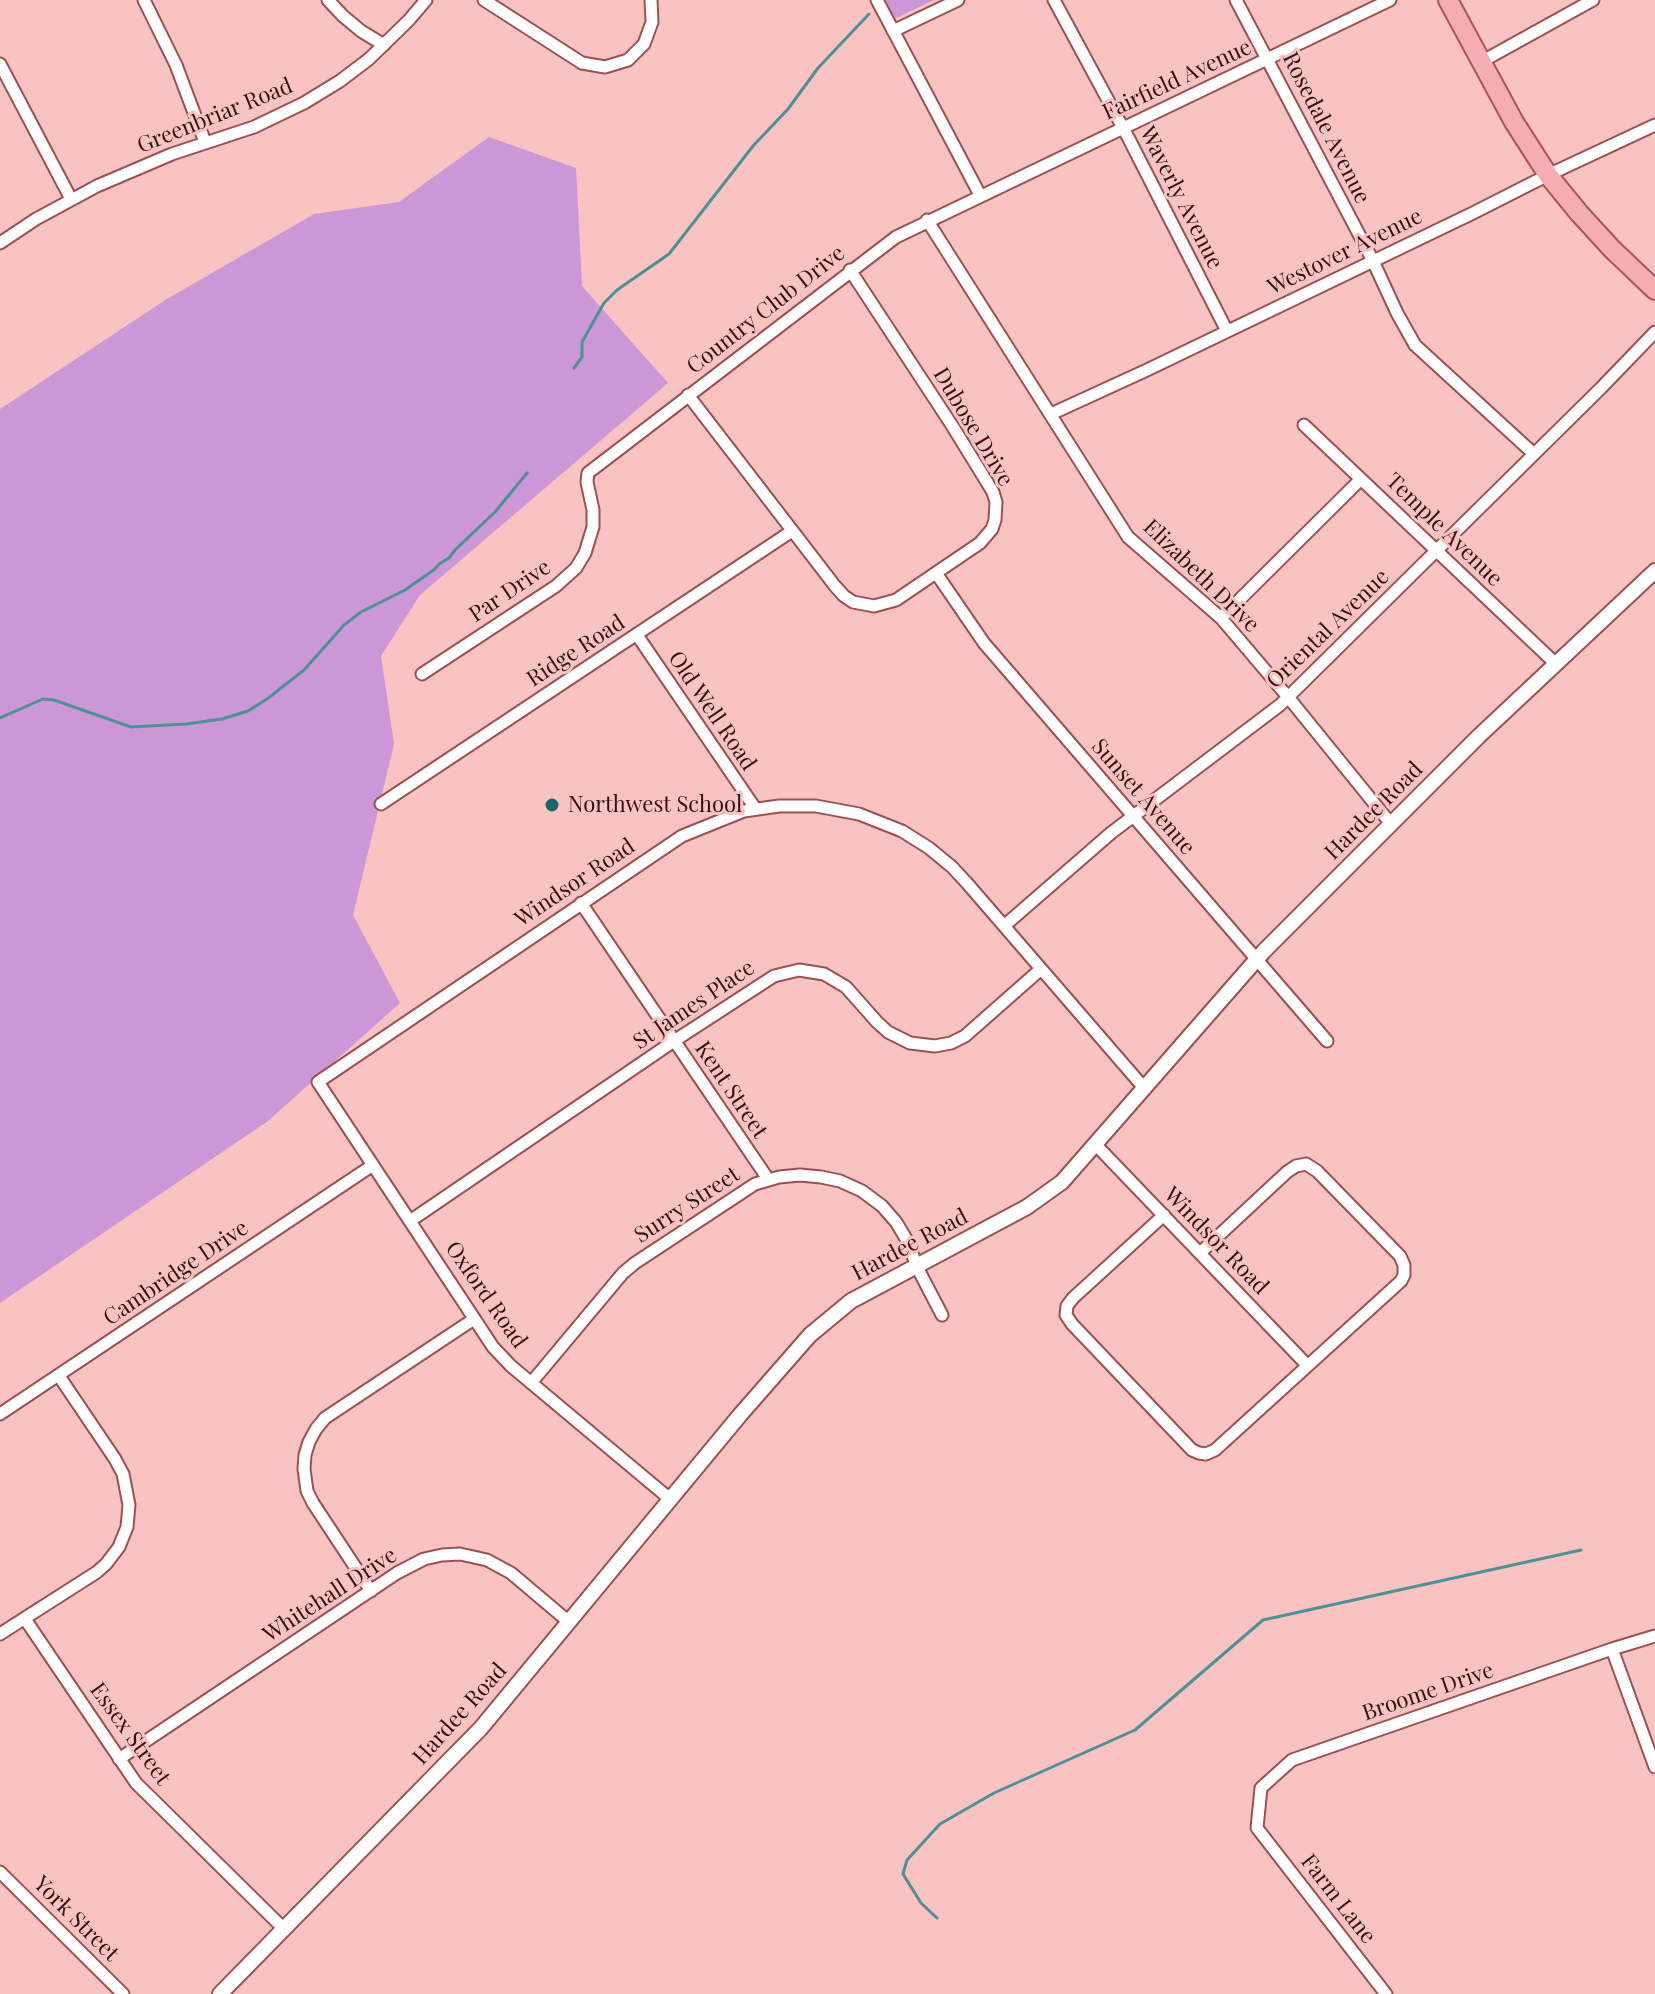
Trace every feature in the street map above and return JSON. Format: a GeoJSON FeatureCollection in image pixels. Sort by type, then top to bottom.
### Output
{"type":"FeatureCollection","features":[{"type":"Feature","properties":{"kind":"main road"},"geometry":{"type":"LineString","coordinates":[[1448,0],[1521,134],[1548,175],[1612,249],[1655,290]]}},
{"type":"Feature","properties":{"kind":"street"},"geometry":{"type":"LineString","coordinates":[[144,0],[176,65],[205,142]]}},
{"type":"Feature","properties":{"kind":"street"},"geometry":{"type":"LineString","coordinates":[[328,0],[361,31],[384,45]]}},
{"type":"Feature","properties":{"kind":"street","name":"Greenbriar Road"},"geometry":{"type":"LineString","coordinates":[[0,243],[71,199],[160,159],[254,127],[304,103],[355,71],[426,0]]}},
{"type":"Feature","properties":{"kind":"street"},"geometry":{"type":"LineString","coordinates":[[484,0],[582,63],[605,67],[628,60],[644,44],[652,22],[651,0]]}},
{"type":"Feature","properties":{"kind":"street"},"geometry":{"type":"LineString","coordinates":[[877,0],[980,195]]}},
{"type":"Feature","properties":{"kind":"street"},"geometry":{"type":"LineString","coordinates":[[893,31],[958,0]]}},
{"type":"Feature","properties":{"kind":"street","name":"Waverly Avenue"},"geometry":{"type":"LineString","coordinates":[[1054,0],[1227,331]]}},
{"type":"Feature","properties":{"kind":"street","name":"Rosedale Avenue"},"geometry":{"type":"LineString","coordinates":[[1236,0],[1415,345],[1534,454]]}},
{"type":"Feature","properties":{"kind":"street","name":"Fairfield Avenue"},"geometry":{"type":"LineString","coordinates":[[980,195],[1390,0]]}},
{"type":"Feature","properties":{"kind":"street"},"geometry":{"type":"LineString","coordinates":[[1481,62],[1593,0]]}},
{"type":"Feature","properties":{"kind":"street"},"geometry":{"type":"LineString","coordinates":[[0,64],[71,199]]}},
{"type":"Feature","properties":{"kind":"street","name":"Westover Avenue"},"geometry":{"type":"LineString","coordinates":[[1051,414],[1655,125]]}},
{"type":"Feature","properties":{"kind":"street","name":"Country Club Drive"},"geometry":{"type":"LineString","coordinates":[[588,473],[896,237],[980,195]]}},
{"type":"Feature","properties":{"kind":"street","name":"Elizabeth Drive"},"geometry":{"type":"LineString","coordinates":[[927,220],[1128,537],[1221,618],[1391,824]]}},
{"type":"Feature","properties":{"kind":"street","name":"Dubose Drive"},"geometry":{"type":"LineString","coordinates":[[688,395],[844,596],[863,605],[896,600],[980,543],[987,537],[995,520],[993,492],[850,270]]}},
{"type":"Feature","properties":{"kind":"street","name":"Oriental Avenue"},"geometry":{"type":"LineString","coordinates":[[1004,926],[1133,816],[1288,697],[1655,332]]}},
{"type":"Feature","properties":{"kind":"street","name":"Temple Avenue"},"geometry":{"type":"LineString","coordinates":[[1304,425],[1556,664]]}},
{"type":"Feature","properties":{"kind":"street","name":"Par Drive"},"geometry":{"type":"LineString","coordinates":[[422,674],[556,586],[576,568],[589,545],[593,527],[588,473]]}},
{"type":"Feature","properties":{"kind":"street"},"geometry":{"type":"LineString","coordinates":[[1221,618],[1361,479]]}},
{"type":"Feature","properties":{"kind":"street","name":"Ridge Road"},"geometry":{"type":"LineString","coordinates":[[381,804],[792,531]]}},
{"type":"Feature","properties":{"kind":"street","name":"Hardee Road"},"geometry":{"type":"LineString","coordinates":[[220,1994],[481,1728],[810,1335],[851,1301],[1045,1195],[1062,1182],[1257,959],[1479,736],[1655,571]]}},
{"type":"Feature","properties":{"kind":"street","name":"Sunset Avenue"},"geometry":{"type":"LineString","coordinates":[[936,573],[984,643],[1327,1041]]}},
{"type":"Feature","properties":{"kind":"street","name":"Old Well Road"},"geometry":{"type":"LineString","coordinates":[[637,635],[755,808]]}},
{"type":"Feature","properties":{"kind":"street","name":"Windsor Road"},"geometry":{"type":"LineString","coordinates":[[340,1115],[318,1082],[682,836],[728,816],[755,808],[779,806],[816,806],[859,814],[902,831],[929,848],[952,867],[1145,1089]]}},
{"type":"Feature","properties":{"kind":"street","name":"Kent Street"},"geometry":{"type":"LineString","coordinates":[[581,903],[768,1179]]}},
{"type":"Feature","properties":{"kind":"street","name":"St James Place"},"geometry":{"type":"LineString","coordinates":[[410,1221],[774,976],[799,970],[824,974],[846,987],[895,1037],[918,1045],[943,1045],[965,1036],[1041,969]]}},
{"type":"Feature","properties":{"kind":"street","name":"Oxford Road"},"geometry":{"type":"LineString","coordinates":[[340,1115],[474,1319],[505,1359],[670,1499]]}},
{"type":"Feature","properties":{"kind":"street","name":"Windsor Road"},"geometry":{"type":"LineString","coordinates":[[1096,1145],[1307,1365]]}},
{"type":"Feature","properties":{"kind":"street"},"geometry":{"type":"LineString","coordinates":[[1164,1215],[1073,1298],[1067,1306],[1066,1315],[1181,1439],[1199,1453],[1215,1450],[1404,1275],[1400,1256],[1317,1171],[1306,1164],[1287,1172],[1200,1253]]}},
{"type":"Feature","properties":{"kind":"street","name":"Cambridge Drive"},"geometry":{"type":"LineString","coordinates":[[0,1414],[373,1165]]}},
{"type":"Feature","properties":{"kind":"street","name":"Surry Street"},"geometry":{"type":"LineString","coordinates":[[531,1383],[623,1273],[755,1184],[768,1179],[800,1175],[840,1181],[862,1191],[882,1206],[908,1242],[942,1315]]}},
{"type":"Feature","properties":{"kind":"street"},"geometry":{"type":"LineString","coordinates":[[371,1591],[307,1491],[304,1469],[309,1442],[325,1418],[474,1319]]}},
{"type":"Feature","properties":{"kind":"street"},"geometry":{"type":"LineString","coordinates":[[0,1634],[106,1564],[124,1537],[129,1516],[123,1474],[59,1376]]}},
{"type":"Feature","properties":{"kind":"street","name":"Whitehall Drive"},"geometry":{"type":"LineString","coordinates":[[119,1759],[397,1573],[424,1559],[469,1555],[487,1560],[504,1568],[569,1622]]}},
{"type":"Feature","properties":{"kind":"street","name":"Essex Street"},"geometry":{"type":"LineString","coordinates":[[25,1619],[136,1783],[284,1929]]}},
{"type":"Feature","properties":{"kind":"street","name":"Broome Drive"},"geometry":{"type":"LineString","coordinates":[[1257,1828],[1261,1788],[1292,1760],[1655,1636]]}},
{"type":"Feature","properties":{"kind":"street"},"geometry":{"type":"LineString","coordinates":[[1612,1649],[1655,1767]]}},
{"type":"Feature","properties":{"kind":"street","name":"Farm Lane"},"geometry":{"type":"LineString","coordinates":[[1257,1828],[1386,1994]]}},
{"type":"Feature","properties":{"kind":"street","name":"York Street"},"geometry":{"type":"LineString","coordinates":[[0,1872],[123,1994]]}},
{"type":"Feature","properties":{"kind":"shaded area"},"geometry":{"type":"Polygon","coordinates":[[[886,0],[934,0],[894,19],[886,0]]]}},
{"type":"Feature","properties":{"kind":"shaded area"},"geometry":{"type":"Polygon","coordinates":[[[489,137],[576,168],[582,286],[668,383],[420,595],[381,656],[394,744],[353,915],[400,1003],[268,1121],[0,1303],[0,409],[167,299],[314,214],[399,202],[489,137]]]}},
{"type":"Feature","properties":{"kind":"waterway"},"geometry":{"type":"LineString","coordinates":[[574,368],[582,357],[582,342],[604,303],[617,290],[669,254],[753,146],[788,109],[818,68],[869,14]]}},
{"type":"Feature","properties":{"kind":"waterway"},"geometry":{"type":"LineString","coordinates":[[0,718],[43,699],[131,727],[186,724],[222,719],[248,711],[304,670],[344,625],[361,612],[405,590],[449,558],[495,512],[527,473]]}},
{"type":"Feature","properties":{"kind":"waterway"},"geometry":{"type":"LineString","coordinates":[[937,1918],[921,1903],[903,1874],[907,1860],[940,1824],[994,1793],[1135,1730],[1263,1620],[1581,1550]]}},
{"type":"Feature","properties":{"kind":"place","name":"Northwest School"},"geometry":{"type":"Point","coordinates":[552,805]}}]}
